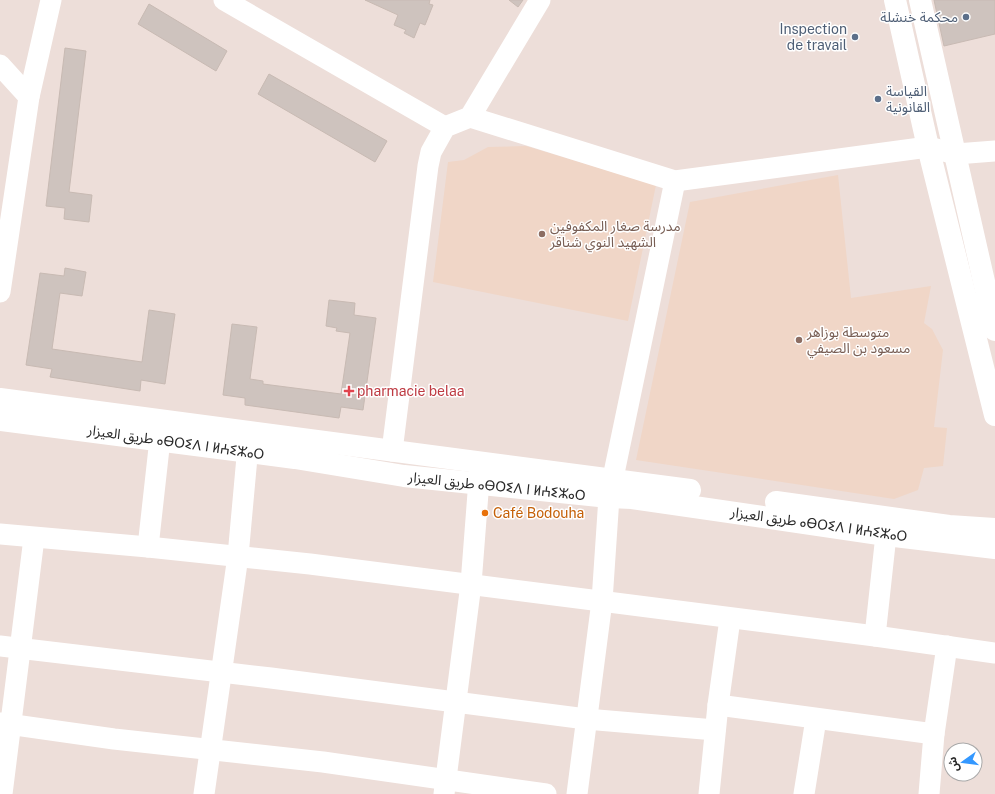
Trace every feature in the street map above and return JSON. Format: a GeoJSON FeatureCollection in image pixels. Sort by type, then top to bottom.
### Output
{"type":"FeatureCollection","features":[{"type":"Feature","properties":{"kind":"main road"},"geometry":{"type":"LineString","coordinates":[[895,0],[928,147],[995,415]]}},
{"type":"Feature","properties":{"kind":"main road"},"geometry":{"type":"LineString","coordinates":[[920,0],[995,330]]}},
{"type":"Feature","properties":{"kind":"main road","name":"طريق العيزار ⴰⴱⵔⵉⴷ ⵏ ⵍⵄⵉⵣⴰⵔ"},"geometry":{"type":"LineString","coordinates":[[0,399],[110,423],[248,442],[404,476],[479,474],[949,526],[995,528]]}},
{"type":"Feature","properties":{"kind":"main road","name":"طريق العيزار ⴰⴱⵔⵉⴷ ⵏ ⵍⵄⵉⵣⴰⵔ"},"geometry":{"type":"LineString","coordinates":[[0,420],[110,423],[160,440],[248,442],[392,451],[479,474]]}},
{"type":"Feature","properties":{"kind":"main road","name":"طريق العيزار ⴰⴱⵔⵉⴷ ⵏ ⵍⵄⵉⵣⴰⵔ"},"geometry":{"type":"LineString","coordinates":[[610,488],[640,499],[886,535],[995,548]]}},
{"type":"Feature","properties":{"kind":"street"},"geometry":{"type":"LineString","coordinates":[[0,292],[29,97],[51,0]]}},
{"type":"Feature","properties":{"kind":"street"},"geometry":{"type":"LineString","coordinates":[[224,0],[445,127]]}},
{"type":"Feature","properties":{"kind":"street"},"geometry":{"type":"LineString","coordinates":[[392,451],[431,152],[445,127],[470,117],[540,0]]}},
{"type":"Feature","properties":{"kind":"street"},"geometry":{"type":"LineString","coordinates":[[0,65],[29,97]]}},
{"type":"Feature","properties":{"kind":"street"},"geometry":{"type":"LineString","coordinates":[[470,117],[676,181],[928,147],[956,154],[995,151]]}},
{"type":"Feature","properties":{"kind":"street"},"geometry":{"type":"LineString","coordinates":[[577,794],[602,601],[610,488],[676,181]]}},
{"type":"Feature","properties":{"kind":"street"},"geometry":{"type":"LineString","coordinates":[[148,547],[160,440]]}},
{"type":"Feature","properties":{"kind":"street"},"geometry":{"type":"LineString","coordinates":[[204,794],[238,556],[248,442]]}},
{"type":"Feature","properties":{"kind":"street"},"geometry":{"type":"LineString","coordinates":[[445,787],[471,584],[479,474]]}},
{"type":"Feature","properties":{"kind":"street"},"geometry":{"type":"LineString","coordinates":[[0,534],[238,556],[471,584],[995,653]]}},
{"type":"Feature","properties":{"kind":"street"},"geometry":{"type":"LineString","coordinates":[[875,636],[886,535]]}},
{"type":"Feature","properties":{"kind":"street"},"geometry":{"type":"LineString","coordinates":[[2,794],[6,724],[21,648],[34,538]]}},
{"type":"Feature","properties":{"kind":"street"},"geometry":{"type":"LineString","coordinates":[[709,794],[718,705],[730,619]]}},
{"type":"Feature","properties":{"kind":"street"},"geometry":{"type":"LineString","coordinates":[[0,646],[586,719],[715,730]]}},
{"type":"Feature","properties":{"kind":"street"},"geometry":{"type":"LineString","coordinates":[[928,794],[934,734],[947,646]]}},
{"type":"Feature","properties":{"kind":"street"},"geometry":{"type":"LineString","coordinates":[[718,705],[934,734]]}},
{"type":"Feature","properties":{"kind":"street"},"geometry":{"type":"LineString","coordinates":[[804,794],[816,719]]}},
{"type":"Feature","properties":{"kind":"street"},"geometry":{"type":"LineString","coordinates":[[6,724],[210,751],[323,762],[445,787],[546,794]]}},
{"type":"Feature","properties":{"kind":"shaded area","name":"مدرسة صغار المكفوفين الشهيد النوي شناقر"},"geometry":{"type":"Polygon","coordinates":[[[526,146],[656,185],[628,321],[433,282],[448,162],[464,160],[488,147],[526,146]]]}},
{"type":"Feature","properties":{"kind":"shaded area","name":"متوسطة بوزاهر مسعود بن الصيفي"},"geometry":{"type":"Polygon","coordinates":[[[838,175],[851,298],[931,286],[924,323],[932,329],[943,350],[934,427],[947,428],[943,466],[924,468],[918,490],[894,499],[636,460],[690,202],[838,175]]]}},
{"type":"Feature","properties":{"kind":"building"},"geometry":{"type":"Polygon","coordinates":[[[365,0],[430,0],[429,4],[433,5],[425,25],[420,23],[414,38],[404,33],[406,30],[394,25],[398,15],[365,0]]]}},
{"type":"Feature","properties":{"kind":"building"},"geometry":{"type":"Polygon","coordinates":[[[509,0],[523,0],[518,7],[509,0]]]}},
{"type":"Feature","properties":{"kind":"building","name":"محكمة خنشلة"},"geometry":{"type":"Polygon","coordinates":[[[934,0],[995,0],[995,34],[944,46],[934,0]]]}},
{"type":"Feature","properties":{"kind":"building"},"geometry":{"type":"Polygon","coordinates":[[[149,4],[227,51],[216,71],[138,24],[149,4]]]}},
{"type":"Feature","properties":{"kind":"building"},"geometry":{"type":"Polygon","coordinates":[[[65,48],[86,51],[69,192],[92,195],[89,222],[64,219],[65,208],[46,206],[65,48]]]}},
{"type":"Feature","properties":{"kind":"building"},"geometry":{"type":"Polygon","coordinates":[[[269,74],[387,141],[375,162],[258,94],[269,74]]]}},
{"type":"Feature","properties":{"kind":"building"},"geometry":{"type":"Polygon","coordinates":[[[65,268],[86,272],[82,296],[60,293],[52,349],[142,362],[149,310],[175,314],[165,384],[141,380],[140,391],[50,377],[52,369],[26,365],[40,273],[64,276],[65,268]]]}},
{"type":"Feature","properties":{"kind":"building"},"geometry":{"type":"Polygon","coordinates":[[[329,300],[355,303],[354,315],[376,318],[363,410],[341,407],[339,418],[245,405],[245,398],[223,395],[232,324],[257,327],[250,379],[263,381],[263,384],[341,394],[350,333],[336,331],[337,328],[326,326],[329,300]]]}},
{"type":"Feature","properties":{"kind":"place","name":"محكمة خنشلة"},"geometry":{"type":"Point","coordinates":[966,17]}},
{"type":"Feature","properties":{"kind":"place","name":"Inspection de travail"},"geometry":{"type":"Point","coordinates":[855,37]}},
{"type":"Feature","properties":{"kind":"place","name":"القياسة القانونية"},"geometry":{"type":"Point","coordinates":[878,99]}},
{"type":"Feature","properties":{"kind":"place","name":"مدرسة صغار المكفوفين الشهيد النوي شناقر"},"geometry":{"type":"Point","coordinates":[542,234]}},
{"type":"Feature","properties":{"kind":"place","name":"متوسطة بوزاهر مسعود بن الصيفي"},"geometry":{"type":"Point","coordinates":[799,340]}},
{"type":"Feature","properties":{"kind":"place","name":"pharmacie belaa"},"geometry":{"type":"Point","coordinates":[349,391]}},
{"type":"Feature","properties":{"kind":"place","name":"Café Bodouha"},"geometry":{"type":"Point","coordinates":[485,513]}}]}
